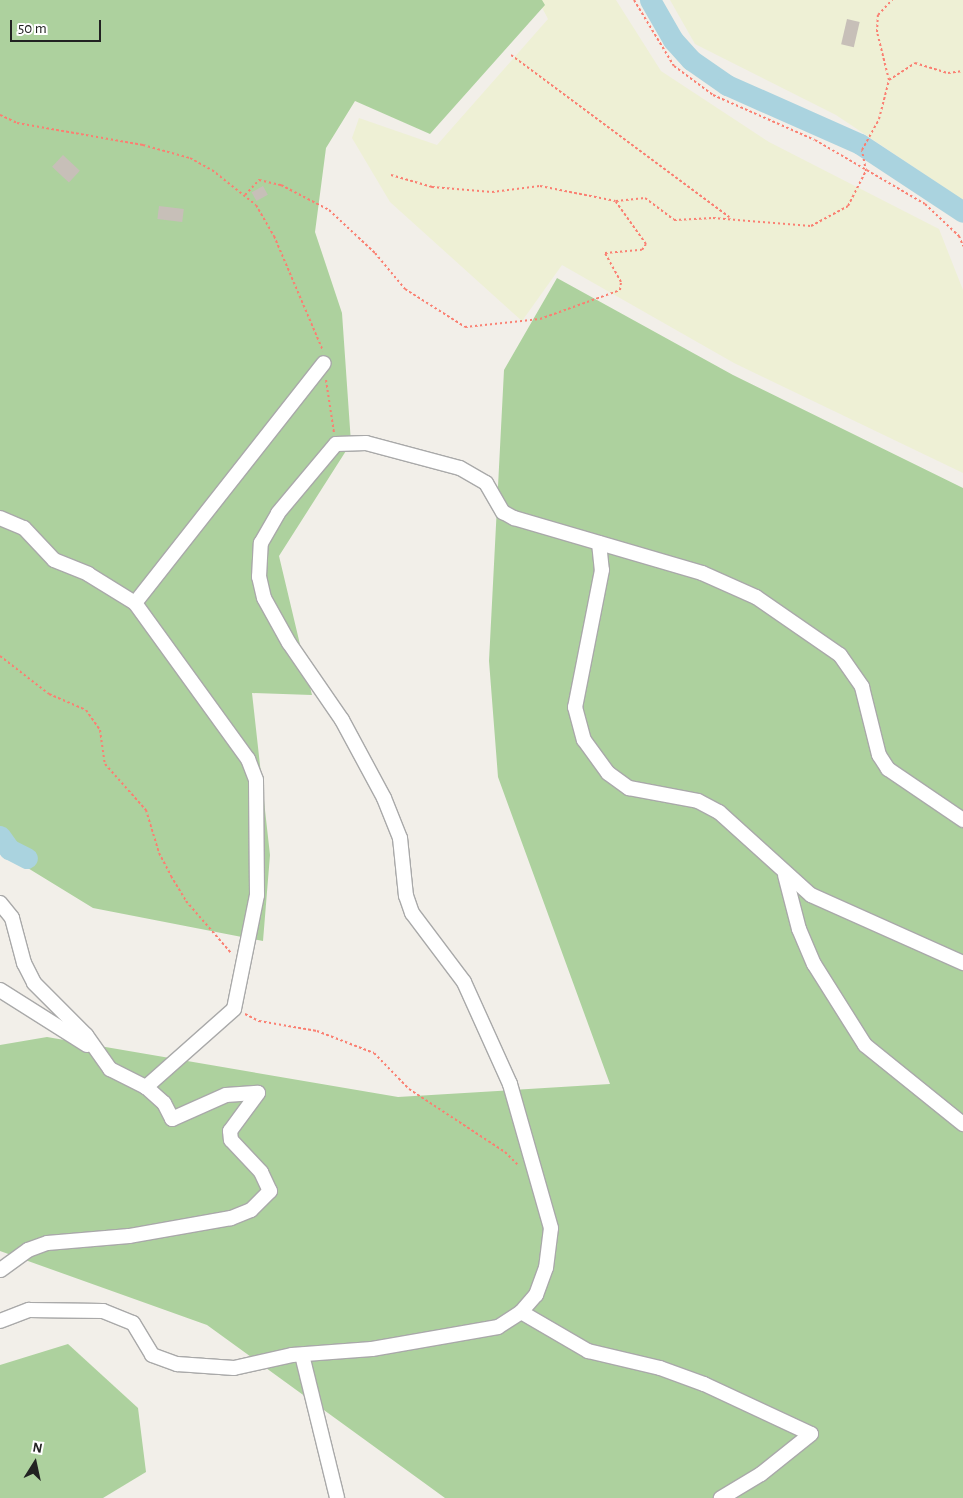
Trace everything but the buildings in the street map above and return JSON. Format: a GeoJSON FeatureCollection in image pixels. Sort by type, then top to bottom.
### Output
{"type":"FeatureCollection","features":[{"type":"Feature","properties":{"kind":"street"},"geometry":{"type":"LineString","coordinates":[[135,603],[324,363]]}},
{"type":"Feature","properties":{"kind":"street"},"geometry":{"type":"LineString","coordinates":[[0,1321],[29,1310],[103,1312],[133,1323],[152,1355],[210,1368],[456,1336],[498,1327],[521,1312],[536,1295],[546,1268],[550,1228],[536,1186],[510,1084],[464,982],[412,912],[406,896],[400,838],[384,798],[342,720],[289,643],[264,598],[258,562],[261,543],[308,472],[336,444],[366,443],[460,468],[486,483],[503,512],[733,585],[840,655],[862,687],[879,755],[888,769],[963,820]]}},
{"type":"Feature","properties":{"kind":"street"},"geometry":{"type":"LineString","coordinates":[[0,518],[24,528],[54,560],[88,574],[135,603],[248,759],[256,780],[257,895],[244,972],[234,1009],[146,1087]]}},
{"type":"Feature","properties":{"kind":"street"},"geometry":{"type":"LineString","coordinates":[[599,543],[602,570],[575,707],[584,740],[608,773],[629,788],[698,802],[719,812],[769,854],[785,875],[810,895],[963,963]]}},
{"type":"Feature","properties":{"kind":"street"},"geometry":{"type":"LineString","coordinates":[[785,875],[799,929],[814,964],[865,1045],[963,1124]]}},
{"type":"Feature","properties":{"kind":"street"},"geometry":{"type":"LineString","coordinates":[[0,903],[12,918],[24,963],[34,983],[86,1035],[110,1069],[146,1087],[164,1103],[172,1118],[226,1096],[258,1093],[230,1131],[231,1140],[261,1172],[270,1191],[251,1210],[231,1218],[128,1236],[47,1243],[28,1250],[0,1270]]}},
{"type":"Feature","properties":{"kind":"street"},"geometry":{"type":"LineString","coordinates":[[0,990],[100,1055]]}},
{"type":"Feature","properties":{"kind":"street"},"geometry":{"type":"LineString","coordinates":[[521,1312],[588,1351],[695,1381],[811,1434],[761,1474],[721,1498]]}},
{"type":"Feature","properties":{"kind":"street"},"geometry":{"type":"LineString","coordinates":[[302,1355],[337,1498]]}},
{"type":"Feature","properties":{"kind":"path"},"geometry":{"type":"LineString","coordinates":[[634,0],[674,66],[713,95],[816,140],[925,204],[959,236],[963,246]]}},
{"type":"Feature","properties":{"kind":"path"},"geometry":{"type":"LineString","coordinates":[[391,175],[432,187],[492,192],[540,186],[616,201],[645,198],[674,220],[731,219],[811,226],[848,206],[866,171],[862,150],[879,119],[889,80],[878,32],[878,15],[892,0]]}},
{"type":"Feature","properties":{"kind":"path"},"geometry":{"type":"LineString","coordinates":[[511,55],[731,219]]}},
{"type":"Feature","properties":{"kind":"path"},"geometry":{"type":"LineString","coordinates":[[889,80],[915,63],[948,73],[963,71]]}},
{"type":"Feature","properties":{"kind":"path"},"geometry":{"type":"LineString","coordinates":[[0,115],[17,123],[144,146],[190,158],[245,195],[256,206],[274,236],[311,316],[324,363],[336,444]]}},
{"type":"Feature","properties":{"kind":"path"},"geometry":{"type":"LineString","coordinates":[[245,195],[258,180],[281,184],[329,210],[375,254],[405,289],[465,327],[540,319],[620,290],[622,282],[605,253],[642,250],[646,244],[616,201]]}},
{"type":"Feature","properties":{"kind":"path"},"geometry":{"type":"LineString","coordinates":[[0,656],[49,694],[86,710],[100,730],[105,764],[146,810],[158,852],[171,876],[244,972]]}},
{"type":"Feature","properties":{"kind":"path"},"geometry":{"type":"LineString","coordinates":[[234,1009],[259,1021],[317,1031],[374,1053],[409,1089],[505,1152],[536,1186]]}},
{"type":"Feature","properties":{"kind":"green space"},"geometry":{"type":"Polygon","coordinates":[[[0,0],[542,0],[545,5],[430,134],[355,101],[326,148],[315,232],[342,313],[351,443],[279,556],[312,695],[252,693],[270,855],[263,941],[93,908],[0,851],[0,0]]]}},
{"type":"Feature","properties":{"kind":"green space"},"geometry":{"type":"Polygon","coordinates":[[[538,0],[616,0],[661,71],[769,142],[939,229],[963,290],[963,473],[734,363],[562,265],[522,321],[390,202],[352,138],[359,118],[437,145],[548,19],[538,0]]]}},
{"type":"Feature","properties":{"kind":"green space"},"geometry":{"type":"Polygon","coordinates":[[[670,0],[963,0],[963,200],[836,115],[695,44],[670,0]]]}},
{"type":"Feature","properties":{"kind":"green space"},"geometry":{"type":"Polygon","coordinates":[[[557,278],[733,375],[963,488],[963,1498],[445,1498],[207,1325],[0,1251],[0,1045],[47,1037],[398,1097],[610,1084],[498,777],[489,661],[504,370],[557,278]]]}},
{"type":"Feature","properties":{"kind":"green space"},"geometry":{"type":"Polygon","coordinates":[[[68,1344],[138,1408],[146,1472],[103,1498],[0,1498],[0,1365],[68,1344]]]}},
{"type":"Feature","properties":{"kind":"waterway"},"geometry":{"type":"LineString","coordinates":[[650,0],[673,40],[691,60],[727,85],[860,144],[963,212]]}},
{"type":"Feature","properties":{"kind":"waterway"},"geometry":{"type":"LineString","coordinates":[[0,836],[9,849],[27,858]]}}]}
